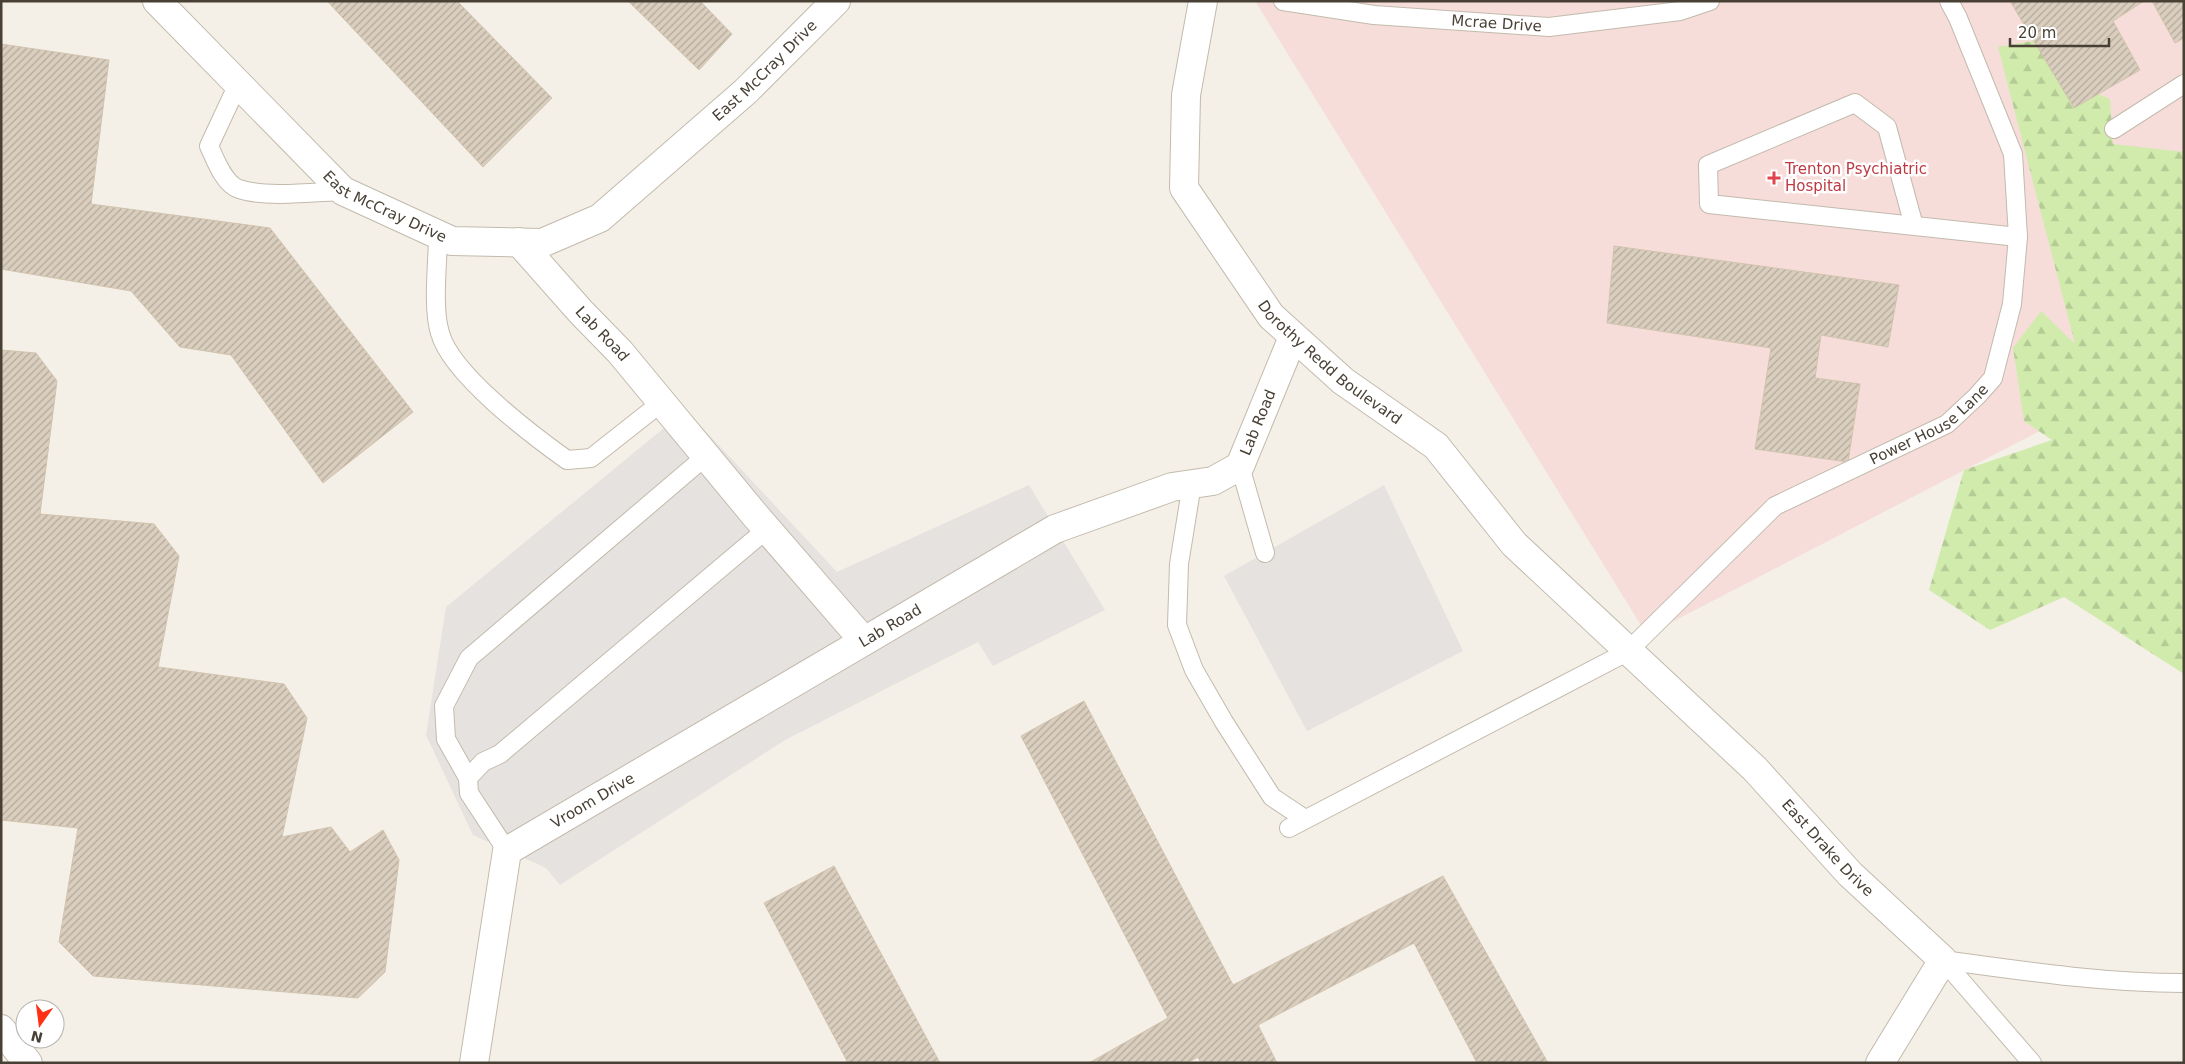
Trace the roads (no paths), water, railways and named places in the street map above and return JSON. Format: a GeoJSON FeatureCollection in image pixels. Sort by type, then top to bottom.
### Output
{"type":"FeatureCollection","features":[{"type":"Feature","properties":{"kind":"street","name":"East McCray Drive"},"geometry":{"type":"LineString","coordinates":[[157,1],[343,190],[452,241],[542,243],[600,218],[746,91],[836,1]]}},
{"type":"Feature","properties":{"kind":"street","name":"Dorothy Redd Boulevard"},"geometry":{"type":"LineString","coordinates":[[1203,1],[1186,95],[1184,188],[1271,316],[1343,381],[1436,446],[1514,544],[1627,652]]}},
{"type":"Feature","properties":{"kind":"street","name":"Lab Road"},"geometry":{"type":"LineString","coordinates":[[520,242],[581,312],[620,352],[767,529],[864,641],[1055,529],[1172,487],[1213,481],[1240,466],[1293,337]]}},
{"type":"Feature","properties":{"kind":"street","name":"Vroom Drive"},"geometry":{"type":"LineString","coordinates":[[507,850],[864,641]]}},
{"type":"Feature","properties":{"kind":"street","name":"East Drake Drive"},"geometry":{"type":"LineString","coordinates":[[1627,652],[1755,770],[1850,874],[1943,960]]}},
{"type":"Feature","properties":{"kind":"street"},"geometry":{"type":"LineString","coordinates":[[474,1063],[507,850]]}},
{"type":"Feature","properties":{"kind":"street"},"geometry":{"type":"LineString","coordinates":[[1880,1063],[1943,960]]}},
{"type":"Feature","properties":{"kind":"street"},"geometry":{"type":"LineString","coordinates":[[1,1029],[28,1063]]}},
{"type":"Feature","properties":{"kind":"lane","name":"Mcrae Drive"},"geometry":{"type":"LineString","coordinates":[[1283,1],[1374,15],[1549,27],[1680,11],[1710,1]]}},
{"type":"Feature","properties":{"kind":"lane","name":"Power House Lane"},"geometry":{"type":"LineString","coordinates":[[1288,828],[1627,652],[1775,506],[1947,424],[1993,378],[2012,304],[2018,237],[2013,154],[1958,18],[1949,1]]}},
{"type":"Feature","properties":{"kind":"lane"},"geometry":{"type":"LineString","coordinates":[[238,84],[209,146],[218,169],[238,189],[281,194],[343,190]]}},
{"type":"Feature","properties":{"kind":"lane"},"geometry":{"type":"LineString","coordinates":[[2114,129],[2184,84]]}},
{"type":"Feature","properties":{"kind":"lane"},"geometry":{"type":"LineString","coordinates":[[1914,226],[1886,127],[1855,103],[1708,165],[1709,204],[1914,226],[2018,237]]}},
{"type":"Feature","properties":{"kind":"lane"},"geometry":{"type":"LineString","coordinates":[[438,235],[436,298],[439,333],[453,362],[527,432],[567,460],[591,458],[662,402]]}},
{"type":"Feature","properties":{"kind":"lane"},"geometry":{"type":"LineString","coordinates":[[507,850],[469,793],[468,778],[446,739],[444,706],[469,658],[706,456]]}},
{"type":"Feature","properties":{"kind":"lane"},"geometry":{"type":"LineString","coordinates":[[1240,466],[1265,553]]}},
{"type":"Feature","properties":{"kind":"lane"},"geometry":{"type":"LineString","coordinates":[[1192,484],[1179,564],[1176,625],[1194,670],[1224,722],[1272,797],[1305,819]]}},
{"type":"Feature","properties":{"kind":"lane"},"geometry":{"type":"LineString","coordinates":[[468,778],[483,762],[500,754],[767,529]]}},
{"type":"Feature","properties":{"kind":"lane"},"geometry":{"type":"LineString","coordinates":[[1943,960],[2135,983],[2184,983]]}},
{"type":"Feature","properties":{"kind":"lane"},"geometry":{"type":"LineString","coordinates":[[1943,960],[2032,1063]]}},
{"type":"Feature","properties":{"kind":"place","name":"Trenton Psychiatric Hospital"},"geometry":{"type":"Point","coordinates":[1774,178]}}]}
